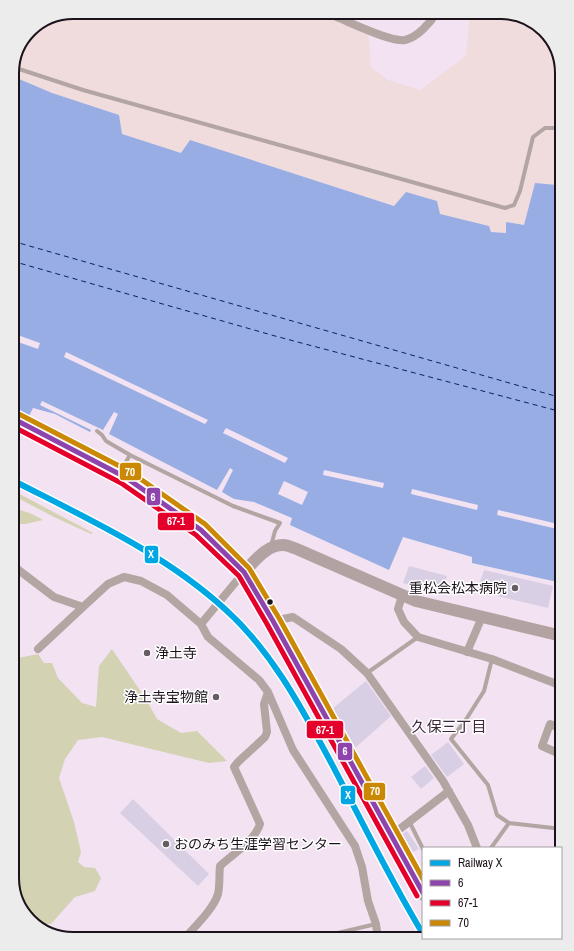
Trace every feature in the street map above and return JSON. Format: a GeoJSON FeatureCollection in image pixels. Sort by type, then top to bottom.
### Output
{"type":"FeatureCollection","features":[{"type":"Feature","properties":{"kind":"highway"},"geometry":{"type":"LineString","coordinates":[[19,422],[119,474],[161,500],[200,530],[244,572],[273,621],[422,891]]}},
{"type":"Feature","properties":{"kind":"street"},"geometry":{"type":"LineString","coordinates":[[344,19],[399,40],[414,36],[432,19]]}},
{"type":"Feature","properties":{"kind":"street"},"geometry":{"type":"LineString","coordinates":[[201,624],[244,572],[264,552],[271,548],[285,545],[416,601],[555,634]]}},
{"type":"Feature","properties":{"kind":"street"},"geometry":{"type":"LineString","coordinates":[[19,570],[54,597],[83,607]]}},
{"type":"Feature","properties":{"kind":"street"},"geometry":{"type":"LineString","coordinates":[[38,649],[108,584],[124,576],[141,581],[167,595],[201,624],[208,637],[259,680],[268,692],[293,750],[355,846],[362,867],[368,901],[376,924],[377,932]]}},
{"type":"Feature","properties":{"kind":"street"},"geometry":{"type":"LineString","coordinates":[[402,596],[398,609],[404,622],[418,637],[492,660],[555,683]]}},
{"type":"Feature","properties":{"kind":"street"},"geometry":{"type":"LineString","coordinates":[[273,621],[293,617],[341,649],[367,673],[443,781],[468,825],[477,847]]}},
{"type":"Feature","properties":{"kind":"street"},"geometry":{"type":"LineString","coordinates":[[467,652],[482,617]]}},
{"type":"Feature","properties":{"kind":"street"},"geometry":{"type":"LineString","coordinates":[[190,932],[209,910],[215,900],[218,893],[220,866],[252,838],[257,832],[260,824],[234,767],[264,737],[267,732],[264,704],[268,692]]}},
{"type":"Feature","properties":{"kind":"street"},"geometry":{"type":"LineString","coordinates":[[555,726],[550,724],[542,746],[555,752]]}},
{"type":"Feature","properties":{"kind":"street"},"geometry":{"type":"LineString","coordinates":[[392,835],[449,791]]}},
{"type":"Feature","properties":{"kind":"lane"},"geometry":{"type":"LineString","coordinates":[[19,69],[83,90],[505,208],[514,205],[520,191],[533,137],[545,128],[555,128]]}},
{"type":"Feature","properties":{"kind":"lane"},"geometry":{"type":"LineString","coordinates":[[97,431],[102,434],[106,441],[130,455],[233,506],[280,523],[275,531],[271,548]]}},
{"type":"Feature","properties":{"kind":"lane"},"geometry":{"type":"LineString","coordinates":[[119,474],[130,455]]}},
{"type":"Feature","properties":{"kind":"lane"},"geometry":{"type":"LineString","coordinates":[[367,673],[418,637]]}},
{"type":"Feature","properties":{"kind":"lane"},"geometry":{"type":"LineString","coordinates":[[492,660],[484,691],[465,721],[451,739],[488,785],[497,814],[508,824],[555,828]]}},
{"type":"Feature","properties":{"kind":"lane"},"geometry":{"type":"LineString","coordinates":[[409,821],[422,847]]}},
{"type":"Feature","properties":{"kind":"lane"},"geometry":{"type":"LineString","coordinates":[[492,847],[508,824]]}},
{"type":"Feature","properties":{"kind":"lane"},"geometry":{"type":"LineString","coordinates":[[342,932],[376,924]]}},
{"type":"Feature","properties":{"kind":"shaded area"},"geometry":{"type":"Polygon","coordinates":[[[66,19],[333,19],[368,31],[371,67],[388,80],[420,90],[466,56],[469,19],[512,20],[531,28],[542,37],[552,55],[554,62],[555,185],[535,183],[524,225],[506,222],[506,233],[491,232],[489,226],[440,214],[394,206],[190,140],[181,153],[122,134],[52,93],[19,79],[19,69],[25,49],[37,32],[46,26],[66,19]]]}},
{"type":"Feature","properties":{"kind":"green space"},"geometry":{"type":"Polygon","coordinates":[[[19,494],[93,533],[91,534],[19,499],[19,494]]]}},
{"type":"Feature","properties":{"kind":"green space"},"geometry":{"type":"Polygon","coordinates":[[[19,509],[43,520],[19,524],[19,509]]]}},
{"type":"Feature","properties":{"kind":"green space"},"geometry":{"type":"Polygon","coordinates":[[[112,649],[147,701],[157,719],[181,733],[197,731],[227,761],[209,763],[102,737],[78,740],[65,759],[59,778],[74,822],[81,852],[78,862],[84,867],[95,868],[101,878],[95,891],[75,897],[51,924],[45,924],[32,914],[22,896],[20,889],[19,658],[38,654],[44,663],[52,663],[58,678],[82,703],[96,707],[99,666],[112,649]]]}},
{"type":"Feature","properties":{"kind":"water"},"geometry":{"type":"Polygon","coordinates":[[[19,79],[52,93],[119,115],[122,134],[181,153],[190,140],[394,206],[406,192],[437,201],[440,214],[489,226],[491,232],[506,233],[506,222],[524,225],[535,183],[555,185],[555,581],[472,563],[472,557],[403,537],[389,570],[290,525],[292,518],[254,502],[234,499],[222,492],[233,470],[230,468],[217,490],[109,434],[118,414],[114,412],[103,430],[42,401],[40,405],[91,430],[90,432],[55,414],[33,408],[29,416],[19,411],[19,79]]]}},
{"type":"Feature","properties":{"kind":"pier"},"geometry":{"type":"Polygon","coordinates":[[[19,336],[40,343],[38,349],[19,342],[19,336]]]}},
{"type":"Feature","properties":{"kind":"pier"},"geometry":{"type":"Polygon","coordinates":[[[66,352],[208,420],[205,424],[64,357],[66,352]]]}},
{"type":"Feature","properties":{"kind":"pier"},"geometry":{"type":"Polygon","coordinates":[[[226,428],[288,458],[285,463],[223,433],[226,428]]]}},
{"type":"Feature","properties":{"kind":"pier"},"geometry":{"type":"Polygon","coordinates":[[[324,470],[384,483],[383,488],[323,475],[324,470]]]}},
{"type":"Feature","properties":{"kind":"pier"},"geometry":{"type":"Polygon","coordinates":[[[284,481],[308,492],[302,505],[278,494],[284,481]]]}},
{"type":"Feature","properties":{"kind":"pier"},"geometry":{"type":"Polygon","coordinates":[[[412,489],[478,505],[477,510],[411,494],[412,489]]]}},
{"type":"Feature","properties":{"kind":"pier"},"geometry":{"type":"Polygon","coordinates":[[[498,510],[555,523],[555,529],[497,515],[498,510]]]}},
{"type":"Feature","properties":{"kind":"building"},"geometry":{"type":"Polygon","coordinates":[[[409,566],[447,576],[442,594],[403,583],[409,566]]]}},
{"type":"Feature","properties":{"kind":"building","name":"重松会松本病院"},"geometry":{"type":"Polygon","coordinates":[[[484,570],[553,586],[548,608],[477,591],[484,570]]]}},
{"type":"Feature","properties":{"kind":"building"},"geometry":{"type":"Polygon","coordinates":[[[366,681],[391,716],[354,749],[332,709],[366,681]]]}},
{"type":"Feature","properties":{"kind":"building"},"geometry":{"type":"Polygon","coordinates":[[[448,742],[464,764],[447,777],[431,755],[448,742]]]}},
{"type":"Feature","properties":{"kind":"building"},"geometry":{"type":"Polygon","coordinates":[[[425,766],[434,778],[421,789],[411,777],[425,766]]]}},
{"type":"Feature","properties":{"kind":"building","name":"おのみち生涯学習センター"},"geometry":{"type":"Polygon","coordinates":[[[133,799],[209,874],[198,886],[120,813],[133,799]]]}},
{"type":"Feature","properties":{"kind":"building"},"geometry":{"type":"Polygon","coordinates":[[[407,831],[419,849],[411,853],[401,835],[407,831]]]}},
{"type":"Feature","properties":{"kind":"ferry route"},"geometry":{"type":"LineString","coordinates":[[19,243],[555,396]]}},
{"type":"Feature","properties":{"kind":"ferry route"},"geometry":{"type":"LineString","coordinates":[[19,263],[275,336],[555,410]]}},
{"type":"Feature","properties":{"kind":"rail line","name":"X"},"geometry":{"type":"LineString","coordinates":[[19,484],[96,523],[151,554],[202,590],[242,626],[270,660],[306,716],[422,932]]}},
{"type":"Feature","properties":{"kind":"transit line","name":"70"},"geometry":{"type":"LineString","coordinates":[[19,414],[129,471],[205,524],[249,568],[279,618],[422,877]]}},
{"type":"Feature","properties":{"kind":"transit line","name":"6"},"geometry":{"type":"LineString","coordinates":[[19,422],[125,477],[201,530],[244,572],[273,621],[422,891]]}},
{"type":"Feature","properties":{"kind":"transit line","name":"67-1"},"geometry":{"type":"LineString","coordinates":[[19,430],[121,483],[196,535],[239,576],[417,896]]}},
{"type":"Feature","properties":{"kind":"place","name":"重松会松本病院"},"geometry":{"type":"Point","coordinates":[515,588]}},
{"type":"Feature","properties":{"kind":"place","name":"浄土寺"},"geometry":{"type":"Point","coordinates":[147,653]}},
{"type":"Feature","properties":{"kind":"place","name":"浄土寺宝物館"},"geometry":{"type":"Point","coordinates":[216,697]}},
{"type":"Feature","properties":{"kind":"place","name":"おのみち生涯学習センター"},"geometry":{"type":"Point","coordinates":[166,844]}},
{"type":"Feature","properties":{"kind":"district","name":"久保三丁目"},"geometry":{"type":"Point","coordinates":[449,726]}}]}
